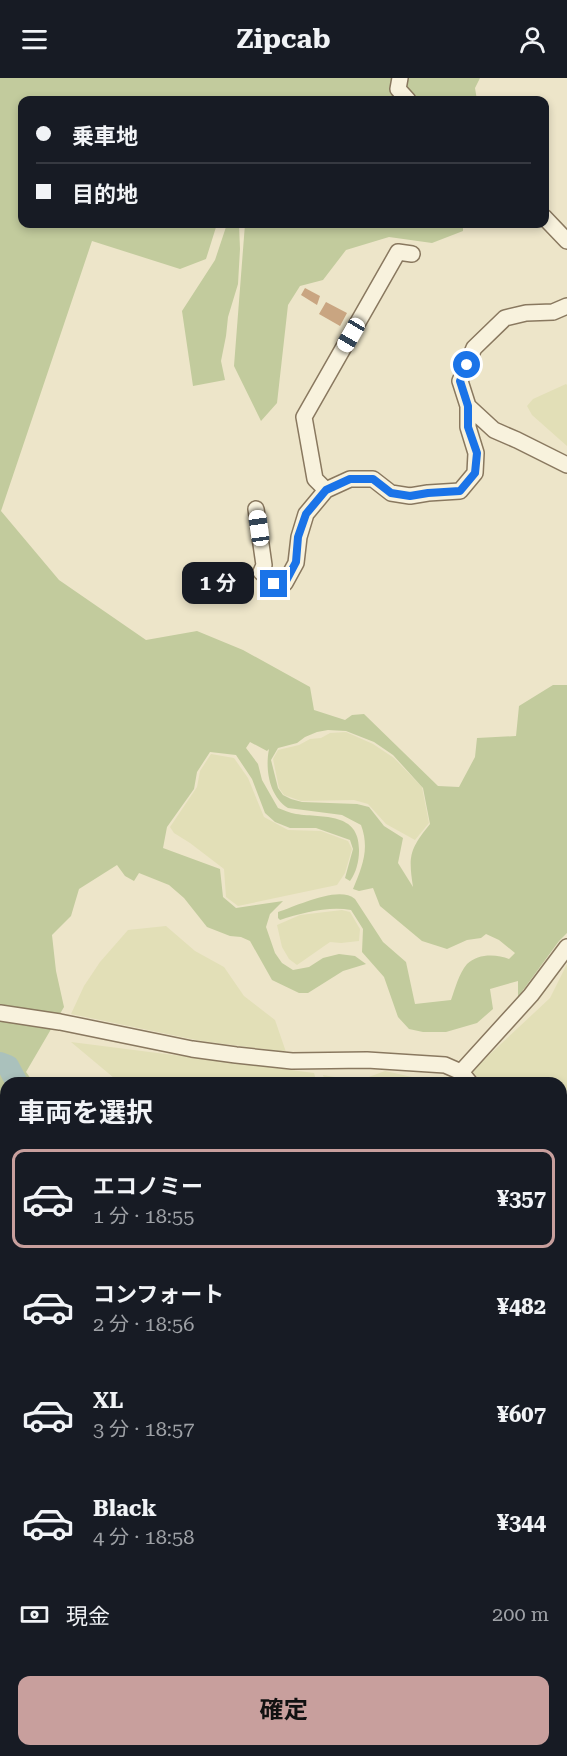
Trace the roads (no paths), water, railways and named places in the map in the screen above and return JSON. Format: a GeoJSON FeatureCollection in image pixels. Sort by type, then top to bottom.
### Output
{"type":"FeatureCollection","features":[{"type":"Feature","properties":{"kind":"street"},"geometry":{"type":"LineString","coordinates":[[400,78],[398,89],[404,96]]}},
{"type":"Feature","properties":{"kind":"street"},"geometry":{"type":"LineString","coordinates":[[549,222],[567,241]]}},
{"type":"Feature","properties":{"kind":"street"},"geometry":{"type":"LineString","coordinates":[[326,490],[315,479],[304,417],[398,252],[412,254]]}},
{"type":"Feature","properties":{"kind":"street"},"geometry":{"type":"LineString","coordinates":[[256,509],[264,566],[261,572],[274,584],[285,583],[296,562],[298,537],[306,514],[326,490],[350,479],[373,479],[391,493],[410,496],[460,491],[475,473],[477,453],[468,427],[468,406],[460,381],[474,348],[505,318],[526,313],[553,312],[567,306]]}},
{"type":"Feature","properties":{"kind":"street"},"geometry":{"type":"LineString","coordinates":[[468,406],[494,430],[567,465]]}},
{"type":"Feature","properties":{"kind":"street"},"geometry":{"type":"LineString","coordinates":[[0,1013],[60,1022],[225,1054],[292,1061],[367,1060],[445,1065],[465,1077],[567,947]]}},
{"type":"Feature","properties":{"kind":"waterway"},"geometry":{"type":"LineString","coordinates":[[0,1063],[8,1066],[14,1077]]}}]}
